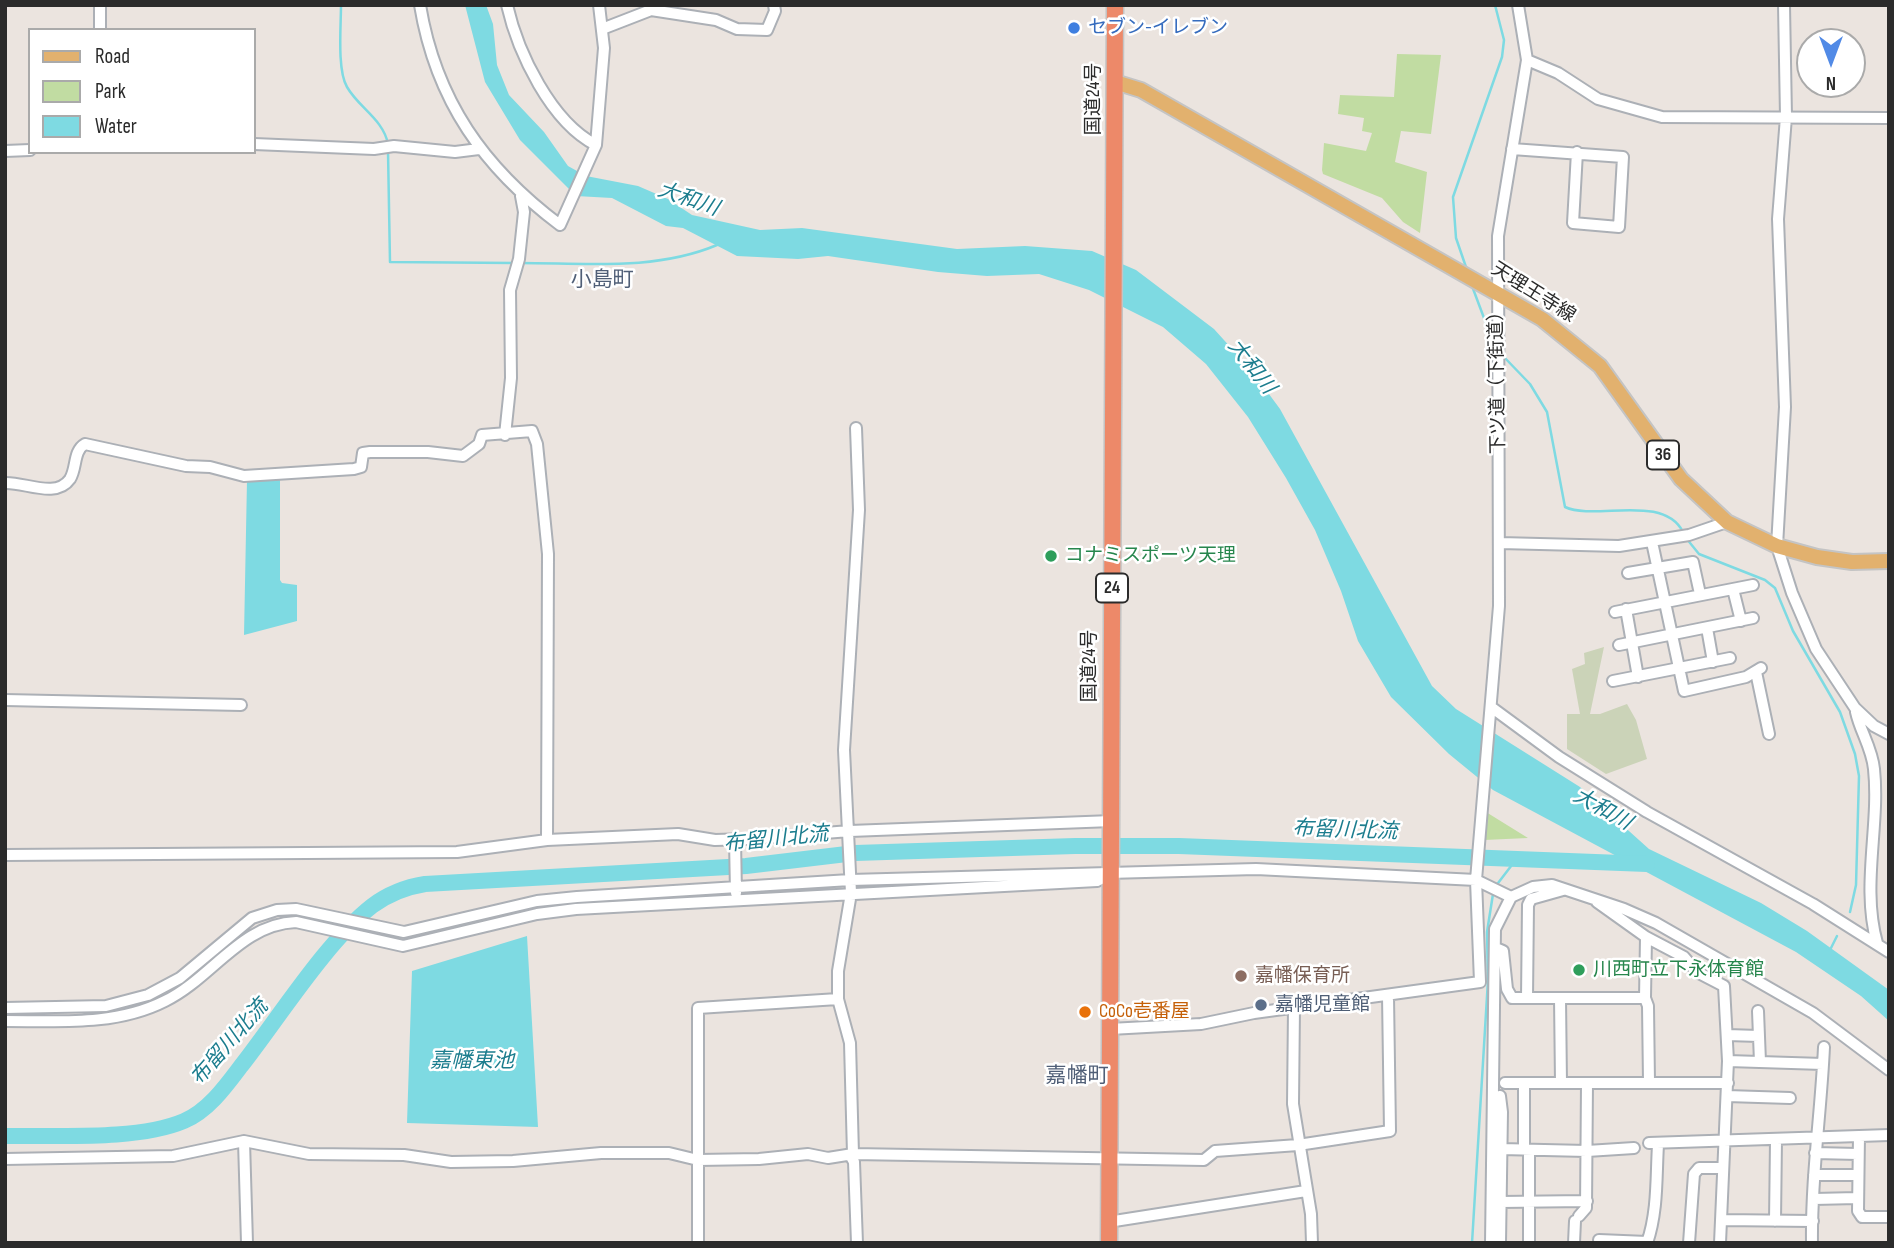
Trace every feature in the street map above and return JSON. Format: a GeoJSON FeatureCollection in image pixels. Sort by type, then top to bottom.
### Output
{"type":"FeatureCollection","features":[{"type":"Feature","properties":{"kind":"highway","name":"国道24号"},"geometry":{"type":"LineString","coordinates":[[1109,1243],[1115,5]]}},
{"type":"Feature","properties":{"kind":"main road","name":"天理王寺線"},"geometry":{"type":"LineString","coordinates":[[1115,82],[1141,90],[1542,318],[1600,366],[1681,480],[1727,522],[1777,546],[1817,557],[1852,562],[1889,561]]}},
{"type":"Feature","properties":{"kind":"street"},"geometry":{"type":"LineString","coordinates":[[100,5],[100,28]]}},
{"type":"Feature","properties":{"kind":"street"},"geometry":{"type":"LineString","coordinates":[[420,5],[440,79],[479,149],[521,196],[561,223]]}},
{"type":"Feature","properties":{"kind":"street"},"geometry":{"type":"LineString","coordinates":[[507,5],[520,47],[541,88],[575,130],[596,146]]}},
{"type":"Feature","properties":{"kind":"street"},"geometry":{"type":"LineString","coordinates":[[561,223],[596,146],[602,87],[602,29],[599,5]]}},
{"type":"Feature","properties":{"kind":"street"},"geometry":{"type":"LineString","coordinates":[[602,29],[651,10],[716,20],[737,29],[767,30],[774,5]]}},
{"type":"Feature","properties":{"kind":"street","name":"下ツ道（下街道）"},"geometry":{"type":"LineString","coordinates":[[1388,996],[1480,982],[1481,922],[1477,876],[1499,606],[1498,236],[1527,60],[1518,5]]}},
{"type":"Feature","properties":{"kind":"street"},"geometry":{"type":"LineString","coordinates":[[1784,5],[1786,117],[1778,219],[1785,407],[1777,546],[1816,649],[1855,708],[1874,726],[1889,734]]}},
{"type":"Feature","properties":{"kind":"street"},"geometry":{"type":"LineString","coordinates":[[1527,60],[1558,73],[1598,99],[1662,117],[1889,118]]}},
{"type":"Feature","properties":{"kind":"street"},"geometry":{"type":"LineString","coordinates":[[256,144],[374,149],[394,146],[454,152],[479,149]]}},
{"type":"Feature","properties":{"kind":"street"},"geometry":{"type":"LineString","coordinates":[[1512,149],[1577,152],[1623,157],[1619,227],[1573,223],[1577,152]]}},
{"type":"Feature","properties":{"kind":"street"},"geometry":{"type":"LineString","coordinates":[[5,151],[28,150]]}},
{"type":"Feature","properties":{"kind":"street"},"geometry":{"type":"LineString","coordinates":[[505,435],[511,378],[510,290],[519,259],[524,212],[521,196]]}},
{"type":"Feature","properties":{"kind":"street"},"geometry":{"type":"LineString","coordinates":[[524,212],[561,223]]}},
{"type":"Feature","properties":{"kind":"street"},"geometry":{"type":"LineString","coordinates":[[856,428],[859,509],[844,750],[850,833],[850,893],[838,971],[838,999],[850,1043],[851,1155],[854,1163],[857,1243]]}},
{"type":"Feature","properties":{"kind":"street"},"geometry":{"type":"LineString","coordinates":[[5,483],[19,482],[54,489],[62,486],[69,481],[79,449],[85,444],[186,466],[210,467],[244,476],[354,470],[361,467],[363,453],[370,452],[463,456],[479,444],[482,435],[532,431],[537,444],[548,566],[547,840]]}},
{"type":"Feature","properties":{"kind":"street"},"geometry":{"type":"LineString","coordinates":[[1500,543],[1582,546],[1653,542],[1689,535],[1727,522]]}},
{"type":"Feature","properties":{"kind":"street"},"geometry":{"type":"LineString","coordinates":[[1653,542],[1684,691],[1746,677],[1758,670],[1769,734]]}},
{"type":"Feature","properties":{"kind":"street"},"geometry":{"type":"LineString","coordinates":[[1628,573],[1693,562],[1700,594]]}},
{"type":"Feature","properties":{"kind":"street"},"geometry":{"type":"LineString","coordinates":[[1638,677],[1632,644],[1620,610],[1753,585]]}},
{"type":"Feature","properties":{"kind":"street"},"geometry":{"type":"LineString","coordinates":[[1733,589],[1741,621]]}},
{"type":"Feature","properties":{"kind":"street"},"geometry":{"type":"LineString","coordinates":[[1619,645],[1753,618]]}},
{"type":"Feature","properties":{"kind":"street"},"geometry":{"type":"LineString","coordinates":[[1707,628],[1713,662]]}},
{"type":"Feature","properties":{"kind":"street"},"geometry":{"type":"LineString","coordinates":[[1613,681],[1730,658]]}},
{"type":"Feature","properties":{"kind":"street"},"geometry":{"type":"LineString","coordinates":[[5,700],[241,705]]}},
{"type":"Feature","properties":{"kind":"street"},"geometry":{"type":"LineString","coordinates":[[1855,708],[1874,768],[1870,890],[1872,926],[1877,943]]}},
{"type":"Feature","properties":{"kind":"street"},"geometry":{"type":"LineString","coordinates":[[1490,709],[1559,757],[1636,805],[1889,952]]}},
{"type":"Feature","properties":{"kind":"street"},"geometry":{"type":"LineString","coordinates":[[5,855],[457,852],[547,840],[678,834],[736,842],[850,833],[1112,827]]}},
{"type":"Feature","properties":{"kind":"street"},"geometry":{"type":"LineString","coordinates":[[736,842],[736,888]]}},
{"type":"Feature","properties":{"kind":"street"},"geometry":{"type":"LineString","coordinates":[[5,1008],[70,1009],[133,1000],[180,978],[252,918],[277,910],[296,909],[404,932],[537,901],[736,888],[850,893],[1097,881],[1112,869]]}},
{"type":"Feature","properties":{"kind":"street"},"geometry":{"type":"LineString","coordinates":[[5,1021],[78,1021],[129,1014],[181,992],[250,934],[283,922],[319,927],[403,946],[487,925],[576,909],[850,876],[1112,869],[1405,874],[1477,876],[1507,895],[1533,887],[1552,885],[1592,897],[1656,923],[1804,1008],[1889,1070]]}},
{"type":"Feature","properties":{"kind":"street"},"geometry":{"type":"LineString","coordinates":[[1527,998],[1528,905],[1531,899],[1566,889]]}},
{"type":"Feature","properties":{"kind":"street"},"geometry":{"type":"LineString","coordinates":[[1491,1243],[1496,948],[1494,928],[1507,895]]}},
{"type":"Feature","properties":{"kind":"street"},"geometry":{"type":"LineString","coordinates":[[1592,897],[1646,937],[1684,957],[1697,972],[1724,986],[1728,1083],[1720,1243]]}},
{"type":"Feature","properties":{"kind":"street"},"geometry":{"type":"LineString","coordinates":[[1481,922],[1494,928]]}},
{"type":"Feature","properties":{"kind":"street"},"geometry":{"type":"LineString","coordinates":[[1646,937],[1645,998],[1648,1006],[1650,1082]]}},
{"type":"Feature","properties":{"kind":"street"},"geometry":{"type":"LineString","coordinates":[[1496,948],[1503,951],[1507,989],[1512,998],[1645,998]]}},
{"type":"Feature","properties":{"kind":"street"},"geometry":{"type":"LineString","coordinates":[[5,1159],[173,1156],[244,1141],[309,1154],[404,1154],[451,1162],[513,1161],[601,1153],[669,1153],[698,1160],[759,1159],[808,1154],[828,1158],[851,1155],[1204,1160],[1215,1151],[1297,1145],[1390,1131],[1388,996],[1254,1013],[1201,1024],[1110,1029]]}},
{"type":"Feature","properties":{"kind":"street"},"geometry":{"type":"LineString","coordinates":[[1560,998],[1561,1083]]}},
{"type":"Feature","properties":{"kind":"street"},"geometry":{"type":"LineString","coordinates":[[698,1243],[698,1007],[838,999]]}},
{"type":"Feature","properties":{"kind":"street"},"geometry":{"type":"LineString","coordinates":[[1294,1008],[1293,1104],[1297,1145],[1311,1214],[1312,1243]]}},
{"type":"Feature","properties":{"kind":"street"},"geometry":{"type":"LineString","coordinates":[[1758,1011],[1760,1062]]}},
{"type":"Feature","properties":{"kind":"street"},"geometry":{"type":"LineString","coordinates":[[1727,1035],[1759,1036]]}},
{"type":"Feature","properties":{"kind":"street"},"geometry":{"type":"LineString","coordinates":[[1812,1243],[1815,1153],[1824,1047]]}},
{"type":"Feature","properties":{"kind":"street"},"geometry":{"type":"LineString","coordinates":[[1728,1061],[1823,1064]]}},
{"type":"Feature","properties":{"kind":"street"},"geometry":{"type":"LineString","coordinates":[[1505,1083],[1728,1083]]}},
{"type":"Feature","properties":{"kind":"street"},"geometry":{"type":"LineString","coordinates":[[1524,1083],[1524,1147],[1529,1153],[1529,1243]]}},
{"type":"Feature","properties":{"kind":"street"},"geometry":{"type":"LineString","coordinates":[[1574,1243],[1577,1218],[1586,1208],[1587,1201],[1587,1083]]}},
{"type":"Feature","properties":{"kind":"street"},"geometry":{"type":"LineString","coordinates":[[1494,1093],[1500,1096],[1502,1112],[1500,1243]]}},
{"type":"Feature","properties":{"kind":"street"},"geometry":{"type":"LineString","coordinates":[[1727,1096],[1790,1098]]}},
{"type":"Feature","properties":{"kind":"street"},"geometry":{"type":"LineString","coordinates":[[1600,1240],[1647,1242],[1654,1220],[1655,1187],[1659,1175],[1654,1144],[1889,1135]]}},
{"type":"Feature","properties":{"kind":"street"},"geometry":{"type":"LineString","coordinates":[[1858,1136],[1858,1211],[1863,1217],[1889,1217]]}},
{"type":"Feature","properties":{"kind":"street"},"geometry":{"type":"LineString","coordinates":[[1775,1220],[1776,1140]]}},
{"type":"Feature","properties":{"kind":"street"},"geometry":{"type":"LineString","coordinates":[[244,1141],[247,1243]]}},
{"type":"Feature","properties":{"kind":"street"},"geometry":{"type":"LineString","coordinates":[[1501,1149],[1587,1151],[1634,1148]]}},
{"type":"Feature","properties":{"kind":"street"},"geometry":{"type":"LineString","coordinates":[[1815,1153],[1858,1154]]}},
{"type":"Feature","properties":{"kind":"street"},"geometry":{"type":"LineString","coordinates":[[1689,1243],[1694,1174],[1699,1168],[1723,1168]]}},
{"type":"Feature","properties":{"kind":"street"},"geometry":{"type":"LineString","coordinates":[[1814,1175],[1858,1175]]}},
{"type":"Feature","properties":{"kind":"street"},"geometry":{"type":"LineString","coordinates":[[1108,1222],[1306,1191]]}},
{"type":"Feature","properties":{"kind":"street"},"geometry":{"type":"LineString","coordinates":[[1814,1199],[1857,1198]]}},
{"type":"Feature","properties":{"kind":"street"},"geometry":{"type":"LineString","coordinates":[[1500,1202],[1587,1201]]}},
{"type":"Feature","properties":{"kind":"street"},"geometry":{"type":"LineString","coordinates":[[1721,1220],[1813,1221]]}},
{"type":"Feature","properties":{"kind":"green space"},"geometry":{"type":"Polygon","coordinates":[[[1397,54],[1441,55],[1431,134],[1401,131],[1395,162],[1427,172],[1420,233],[1403,222],[1382,198],[1323,174],[1322,170],[1324,143],[1366,151],[1372,133],[1362,131],[1364,118],[1338,114],[1340,95],[1394,97],[1397,54]]]}},
{"type":"Feature","properties":{"kind":"green space"},"geometry":{"type":"Polygon","coordinates":[[[1604,647],[1590,714],[1600,714],[1627,704],[1636,720],[1647,759],[1606,774],[1567,749],[1567,714],[1580,714],[1572,669],[1585,664],[1584,653],[1604,647]]]}},
{"type":"Feature","properties":{"kind":"green space"},"geometry":{"type":"Polygon","coordinates":[[[1486,812],[1528,838],[1484,840],[1486,812]]]}},
{"type":"Feature","properties":{"kind":"water","name":"大和川"},"geometry":{"type":"Polygon","coordinates":[[[465,5],[486,5],[493,24],[497,65],[509,95],[544,132],[568,166],[586,176],[638,186],[668,199],[692,215],[760,230],[802,228],[957,249],[1025,246],[1092,251],[1136,270],[1214,329],[1252,371],[1280,409],[1432,686],[1456,709],[1580,787],[1649,849],[1761,903],[1807,931],[1889,990],[1889,1021],[1861,996],[1796,952],[1493,790],[1449,754],[1391,697],[1358,641],[1341,591],[1315,530],[1248,417],[1206,364],[1163,327],[1089,290],[1039,274],[987,276],[938,272],[828,256],[798,259],[737,256],[683,228],[666,226],[612,198],[576,196],[520,140],[485,82],[465,5]]]}},
{"type":"Feature","properties":{"kind":"water"},"geometry":{"type":"Polygon","coordinates":[[[280,477],[280,580],[282,583],[297,585],[297,621],[244,635],[247,480],[280,477]]]}},
{"type":"Feature","properties":{"kind":"water","name":"嘉幡東池"},"geometry":{"type":"Polygon","coordinates":[[[527,936],[538,1127],[407,1123],[412,971],[527,936]]]}},
{"type":"Feature","properties":{"kind":"waterway"},"geometry":{"type":"LineString","coordinates":[[341,5],[340,48],[344,79],[352,94],[381,128],[388,144]]}},
{"type":"Feature","properties":{"kind":"waterway"},"geometry":{"type":"LineString","coordinates":[[1467,270],[1456,238],[1453,197],[1502,57],[1504,40],[1495,5]]}},
{"type":"Feature","properties":{"kind":"waterway"},"geometry":{"type":"LineString","coordinates":[[388,151],[390,262],[513,263]]}},
{"type":"Feature","properties":{"kind":"waterway"},"geometry":{"type":"LineString","coordinates":[[520,263],[645,262],[669,259],[717,245]]}},
{"type":"Feature","properties":{"kind":"waterway"},"geometry":{"type":"LineString","coordinates":[[1472,286],[1493,342]]}},
{"type":"Feature","properties":{"kind":"waterway"},"geometry":{"type":"LineString","coordinates":[[1503,356],[1530,384],[1547,412],[1565,507],[1660,514],[1673,520],[1683,532]]}},
{"type":"Feature","properties":{"kind":"waterway"},"geometry":{"type":"LineString","coordinates":[[1686,538],[1699,554],[1765,580],[1775,588],[1793,631],[1840,712],[1855,754],[1859,776],[1856,885],[1850,912]]}},
{"type":"Feature","properties":{"kind":"waterway","name":"布留川北流"},"geometry":{"type":"LineString","coordinates":[[5,1136],[144,1132],[193,1117],[223,1090],[320,960],[355,921],[384,898],[425,884],[746,866],[855,853],[1075,846],[1179,846],[1647,864]]}},
{"type":"Feature","properties":{"kind":"waterway"},"geometry":{"type":"LineString","coordinates":[[1495,887],[1518,857]]}},
{"type":"Feature","properties":{"kind":"waterway"},"geometry":{"type":"LineString","coordinates":[[1472,1243],[1488,980],[1487,932],[1493,894]]}},
{"type":"Feature","properties":{"kind":"waterway"},"geometry":{"type":"LineString","coordinates":[[1831,948],[1837,936]]}},
{"type":"Feature","properties":{"kind":"place","name":"セブン-イレブン"},"geometry":{"type":"Point","coordinates":[1074,28]}},
{"type":"Feature","properties":{"kind":"place","name":"コナミスポーツ天理"},"geometry":{"type":"Point","coordinates":[1051,556]}},
{"type":"Feature","properties":{"kind":"place","name":"川西町立下永体育館"},"geometry":{"type":"Point","coordinates":[1579,970]}},
{"type":"Feature","properties":{"kind":"place","name":"嘉幡保育所"},"geometry":{"type":"Point","coordinates":[1241,976]}},
{"type":"Feature","properties":{"kind":"place","name":"嘉幡児童館"},"geometry":{"type":"Point","coordinates":[1261,1005]}},
{"type":"Feature","properties":{"kind":"place","name":"CoCo壱番屋"},"geometry":{"type":"Point","coordinates":[1085,1012]}},
{"type":"Feature","properties":{"kind":"district","name":"小島町"},"geometry":{"type":"Point","coordinates":[602,281]}},
{"type":"Feature","properties":{"kind":"district","name":"嘉幡町"},"geometry":{"type":"Point","coordinates":[1077,1077]}}]}
